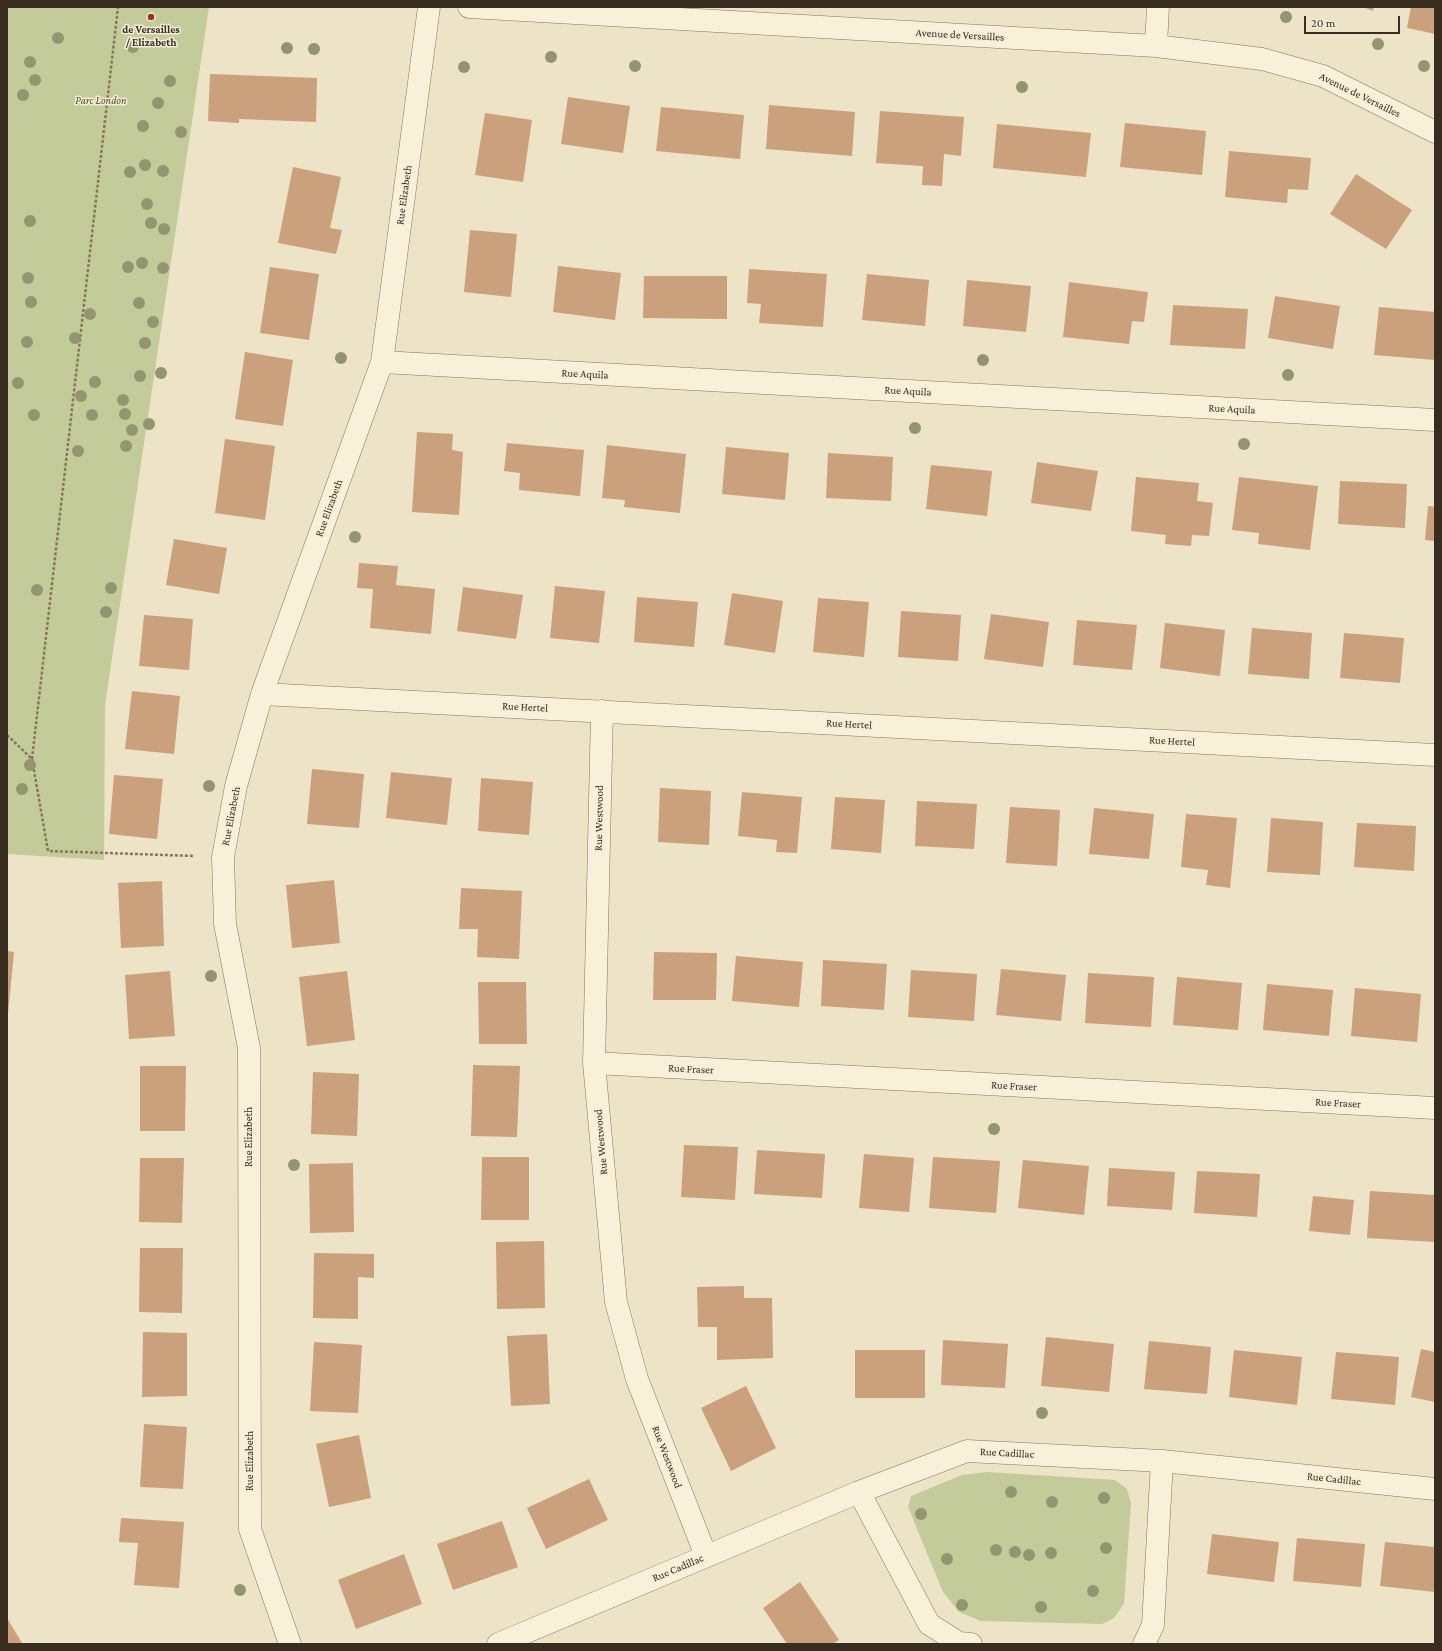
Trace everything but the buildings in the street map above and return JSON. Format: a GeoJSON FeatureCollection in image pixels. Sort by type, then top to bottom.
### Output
{"type":"FeatureCollection","features":[{"type":"Feature","properties":{"kind":"street","name":"Rue Elizabeth"},"geometry":{"type":"LineString","coordinates":[[290,1644],[250,1529],[249,1048],[224,924],[223,857],[236,786],[262,694],[382,362],[429,7]]}},
{"type":"Feature","properties":{"kind":"street","name":"Avenue de Versailles"},"geometry":{"type":"LineString","coordinates":[[469,7],[1156,46],[1262,59],[1323,76],[1435,132]]}},
{"type":"Feature","properties":{"kind":"street"},"geometry":{"type":"LineString","coordinates":[[1156,46],[1158,7]]}},
{"type":"Feature","properties":{"kind":"street","name":"Rue Aquila"},"geometry":{"type":"LineString","coordinates":[[382,362],[1435,420]]}},
{"type":"Feature","properties":{"kind":"street","name":"Rue Hertel"},"geometry":{"type":"LineString","coordinates":[[262,694],[1435,755]]}},
{"type":"Feature","properties":{"kind":"street","name":"Rue Westwood"},"geometry":{"type":"LineString","coordinates":[[602,711],[594,1064],[616,1302],[637,1379],[706,1556]]}},
{"type":"Feature","properties":{"kind":"street","name":"Rue Fraser"},"geometry":{"type":"LineString","coordinates":[[594,1064],[1435,1108]]}},
{"type":"Feature","properties":{"kind":"street","name":"Rue Cadillac"},"geometry":{"type":"LineString","coordinates":[[498,1644],[523,1639],[706,1556],[859,1492],[967,1451],[1162,1461],[1435,1489]]}},
{"type":"Feature","properties":{"kind":"street"},"geometry":{"type":"LineString","coordinates":[[1144,1644],[1153,1625],[1162,1461]]}},
{"type":"Feature","properties":{"kind":"street"},"geometry":{"type":"LineString","coordinates":[[859,1492],[929,1624],[959,1643],[971,1644]]}},
{"type":"Feature","properties":{"kind":"path"},"geometry":{"type":"LineString","coordinates":[[118,7],[32,759],[48,851],[223,857]]}},
{"type":"Feature","properties":{"kind":"path"},"geometry":{"type":"LineString","coordinates":[[7,735],[32,759]]}},
{"type":"Feature","properties":{"kind":"green space","name":"Parc London"},"geometry":{"type":"Polygon","coordinates":[[[7,7],[209,7],[105,705],[104,860],[7,854],[7,7]]]}},
{"type":"Feature","properties":{"kind":"green space"},"geometry":{"type":"Polygon","coordinates":[[[987,1472],[1115,1480],[1127,1489],[1131,1503],[1124,1604],[1114,1618],[1102,1624],[981,1621],[959,1612],[943,1592],[908,1507],[911,1496],[962,1475],[987,1472]]]}},
{"type":"Feature","properties":{"kind":"place","name":"de Versailles / Elizabeth"},"geometry":{"type":"Point","coordinates":[151,17]}}]}
